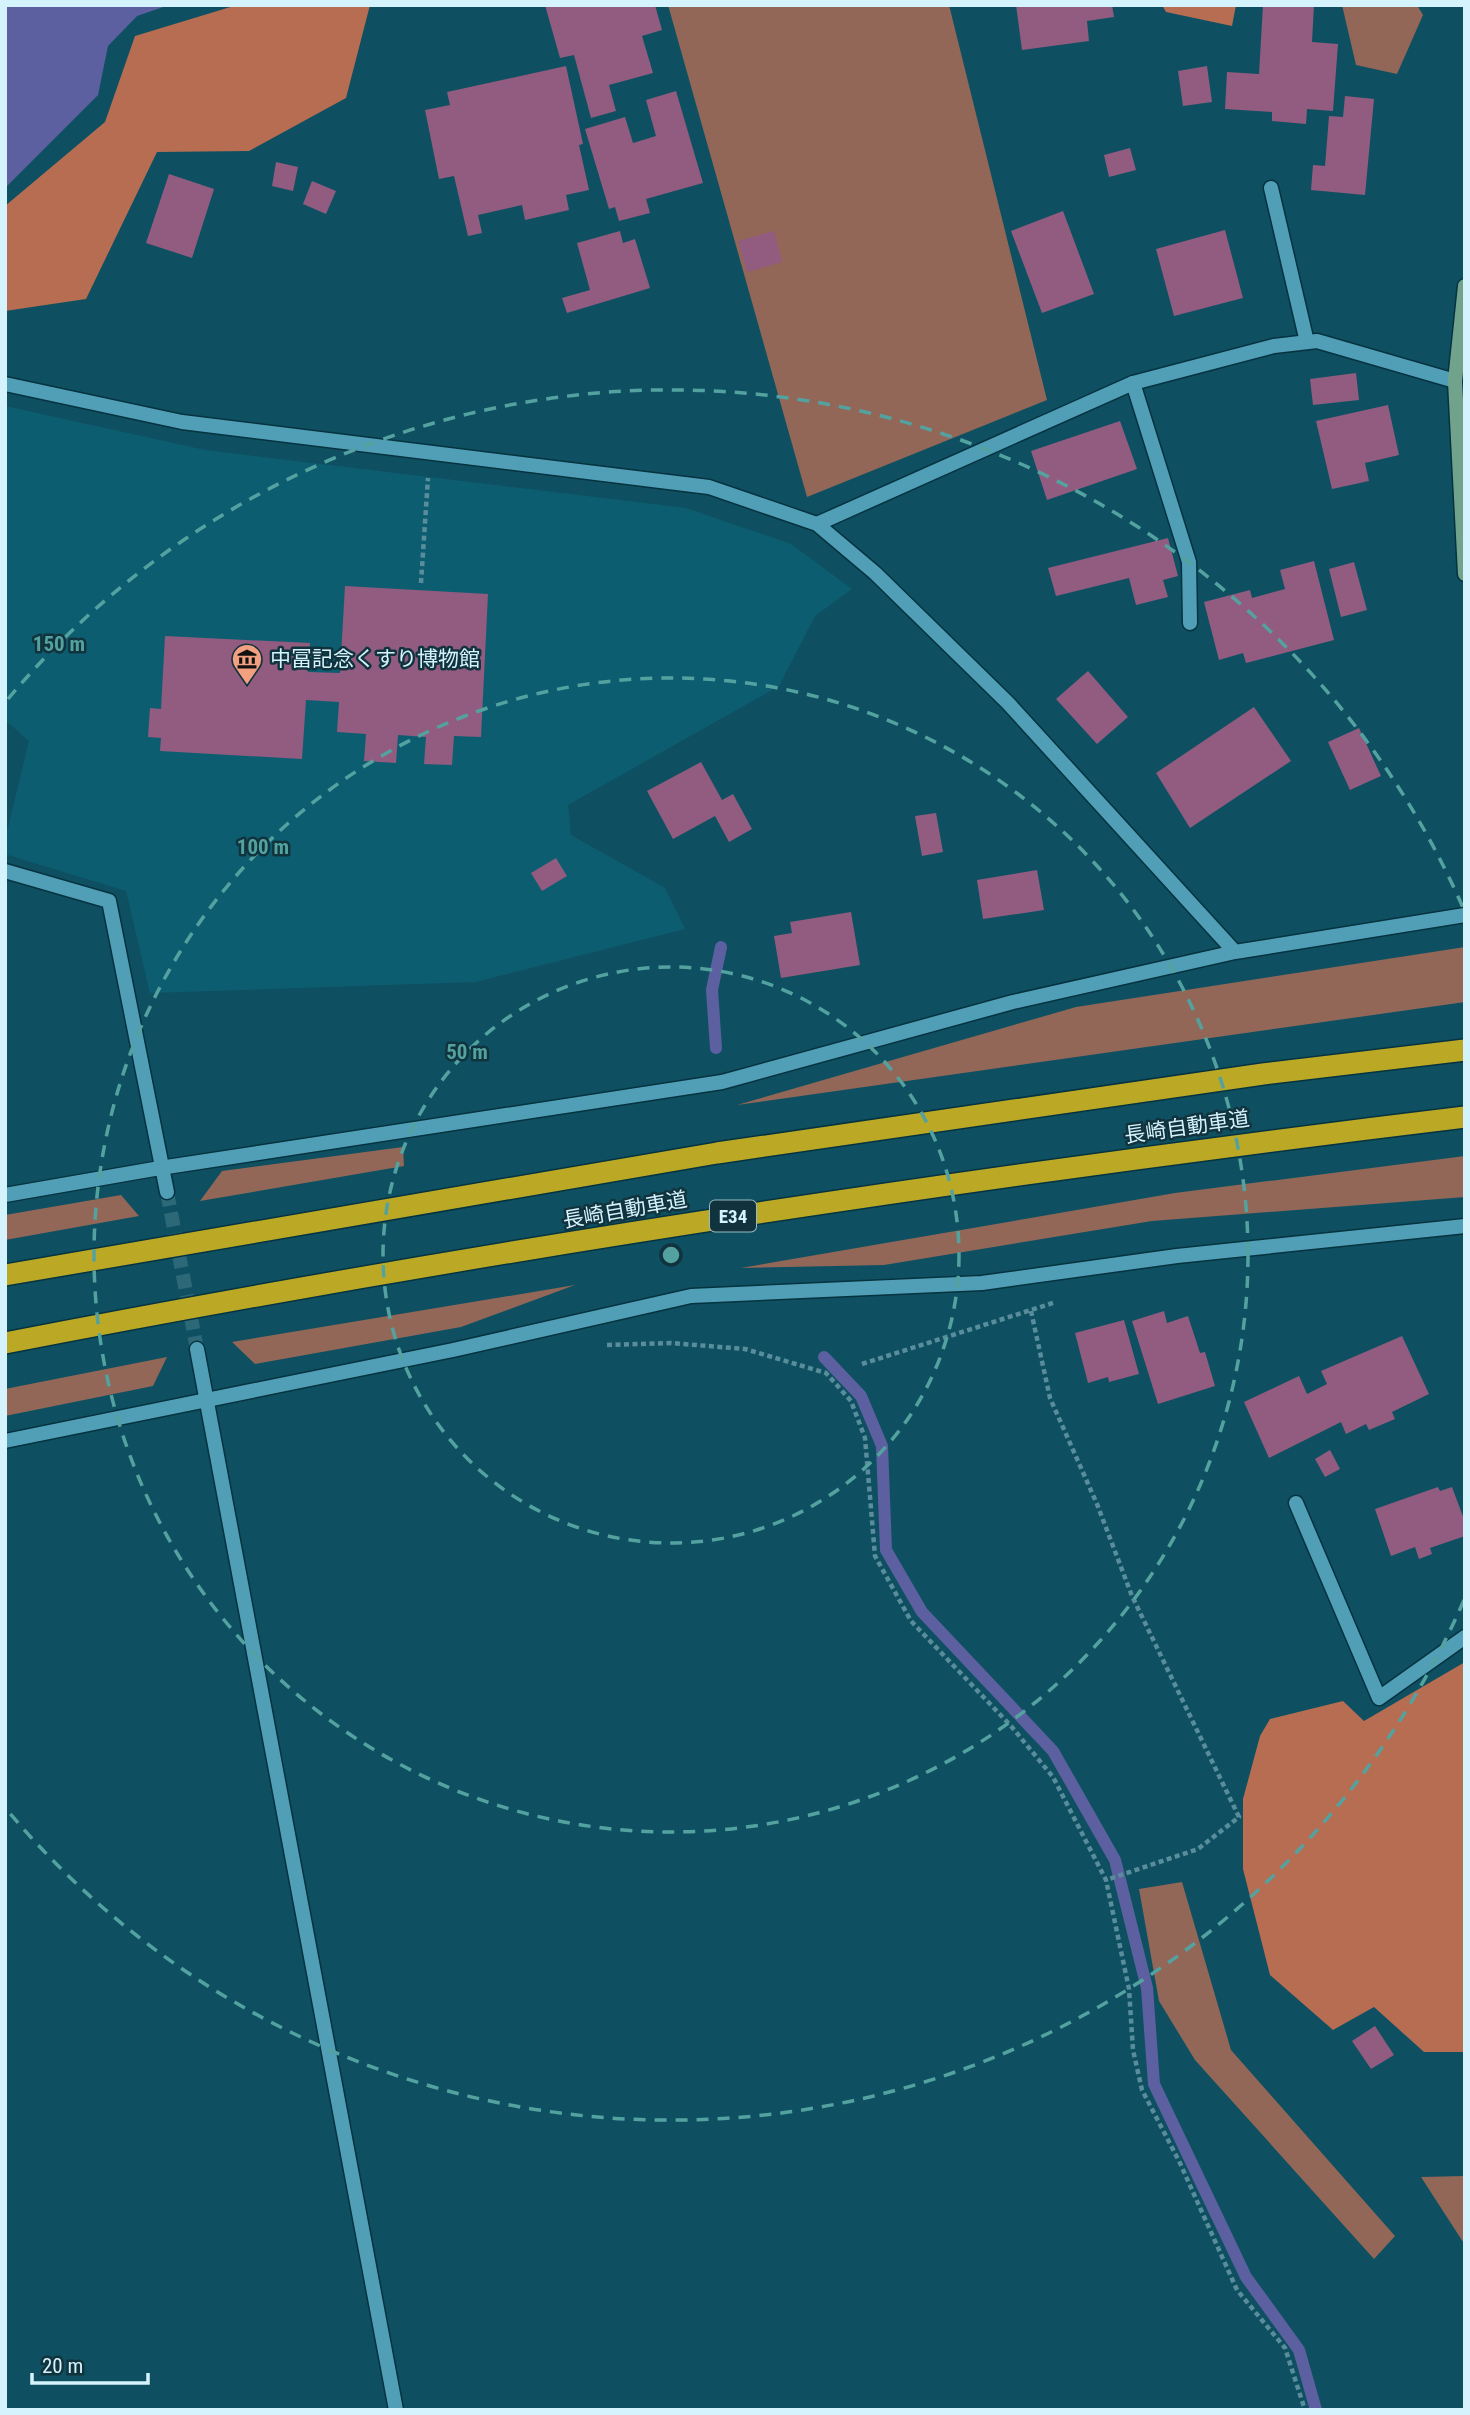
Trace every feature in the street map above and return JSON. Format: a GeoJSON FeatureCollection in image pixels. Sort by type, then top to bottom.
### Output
{"type":"FeatureCollection","features":[{"type":"Feature","properties":{"kind":"highway","name":"長崎自動車道"},"geometry":{"type":"LineString","coordinates":[[5,1275],[717,1153],[1264,1074],[1465,1050]]}},
{"type":"Feature","properties":{"kind":"highway","name":"長崎自動車道"},"geometry":{"type":"LineString","coordinates":[[5,1343],[730,1216],[1269,1141],[1465,1117]]}},
{"type":"Feature","properties":{"kind":"street"},"geometry":{"type":"LineString","coordinates":[[1271,188],[1307,342]]}},
{"type":"Feature","properties":{"kind":"street"},"geometry":{"type":"LineString","coordinates":[[1465,286],[1455,381],[1465,574]]}},
{"type":"Feature","properties":{"kind":"street"},"geometry":{"type":"LineString","coordinates":[[817,524],[1133,383],[1274,346],[1317,341],[1455,381]]}},
{"type":"Feature","properties":{"kind":"street"},"geometry":{"type":"LineString","coordinates":[[1133,383],[1189,562],[1190,624]]}},
{"type":"Feature","properties":{"kind":"street"},"geometry":{"type":"LineString","coordinates":[[5,384],[181,422],[709,487],[817,524],[875,573],[1008,703],[1235,952]]}},
{"type":"Feature","properties":{"kind":"street"},"geometry":{"type":"LineString","coordinates":[[5,871],[108,901],[167,1192]]}},
{"type":"Feature","properties":{"kind":"street"},"geometry":{"type":"LineString","coordinates":[[5,1195],[160,1168],[722,1082],[1013,1002],[1235,952],[1465,915]]}},
{"type":"Feature","properties":{"kind":"street"},"geometry":{"type":"LineString","coordinates":[[5,1441],[453,1350],[691,1296],[982,1283],[1177,1256],[1465,1226]]}},
{"type":"Feature","properties":{"kind":"street"},"geometry":{"type":"LineString","coordinates":[[197,1349],[396,2410]]}},
{"type":"Feature","properties":{"kind":"street"},"geometry":{"type":"LineString","coordinates":[[1296,1503],[1379,1698],[1465,1637]]}},
{"type":"Feature","properties":{"kind":"path"},"geometry":{"type":"LineString","coordinates":[[421,583],[430,453]]}},
{"type":"Feature","properties":{"kind":"path"},"geometry":{"type":"LineString","coordinates":[[862,1364],[1064,1299]]}},
{"type":"Feature","properties":{"kind":"path"},"geometry":{"type":"LineString","coordinates":[[1031,1311],[1050,1398],[1097,1504],[1132,1596],[1239,1817],[1198,1849],[1106,1880]]}},
{"type":"Feature","properties":{"kind":"path"},"geometry":{"type":"LineString","coordinates":[[598,1346],[671,1343],[745,1349],[826,1373],[850,1401],[865,1438],[875,1556],[911,1620],[1011,1726],[1053,1777],[1106,1880],[1129,1989],[1133,2050],[1142,2090],[1180,2161],[1237,2290],[1285,2348],[1305,2410]]}},
{"type":"Feature","properties":{"kind":"shaded area"},"geometry":{"type":"Polygon","coordinates":[[[5,5],[169,5],[137,16],[108,46],[98,95],[5,188],[5,5]]]}},
{"type":"Feature","properties":{"kind":"shaded area"},"geometry":{"type":"Polygon","coordinates":[[[237,5],[370,5],[346,98],[249,151],[157,152],[86,299],[5,311],[5,206],[105,122],[135,36],[237,5]]]}},
{"type":"Feature","properties":{"kind":"shaded area"},"geometry":{"type":"Polygon","coordinates":[[[668,5],[949,5],[1047,400],[807,497],[668,5]]]}},
{"type":"Feature","properties":{"kind":"shaded area"},"geometry":{"type":"Polygon","coordinates":[[[1162,5],[1236,5],[1232,26],[1166,12],[1162,5]]]}},
{"type":"Feature","properties":{"kind":"shaded area"},"geometry":{"type":"Polygon","coordinates":[[[1342,5],[1417,5],[1423,15],[1397,74],[1356,65],[1342,5]]]}},
{"type":"Feature","properties":{"kind":"shaded area"},"geometry":{"type":"Polygon","coordinates":[[[5,406],[205,450],[686,508],[791,544],[852,589],[815,616],[779,686],[568,805],[571,835],[665,888],[685,929],[475,982],[150,993],[126,891],[5,854],[5,840],[29,741],[5,720],[5,406]]]}},
{"type":"Feature","properties":{"kind":"shaded area"},"geometry":{"type":"Polygon","coordinates":[[[1465,947],[1465,1002],[737,1105],[1076,1007],[1465,947]]]}},
{"type":"Feature","properties":{"kind":"shaded area"},"geometry":{"type":"Polygon","coordinates":[[[403,1147],[404,1166],[200,1201],[222,1171],[403,1147]]]}},
{"type":"Feature","properties":{"kind":"shaded area"},"geometry":{"type":"Polygon","coordinates":[[[1465,1156],[1465,1197],[1152,1221],[884,1265],[741,1268],[1175,1193],[1465,1156]]]}},
{"type":"Feature","properties":{"kind":"shaded area"},"geometry":{"type":"Polygon","coordinates":[[[121,1195],[139,1216],[5,1240],[5,1215],[121,1195]]]}},
{"type":"Feature","properties":{"kind":"shaded area"},"geometry":{"type":"Polygon","coordinates":[[[575,1285],[461,1327],[255,1364],[232,1342],[575,1285]]]}},
{"type":"Feature","properties":{"kind":"shaded area"},"geometry":{"type":"Polygon","coordinates":[[[167,1357],[153,1386],[5,1416],[5,1389],[167,1357]]]}},
{"type":"Feature","properties":{"kind":"shaded area"},"geometry":{"type":"Polygon","coordinates":[[[1465,1662],[1465,2052],[1424,2052],[1374,2007],[1333,2030],[1270,1975],[1243,1869],[1243,1799],[1260,1736],[1270,1719],[1343,1701],[1364,1721],[1465,1662]]]}},
{"type":"Feature","properties":{"kind":"shaded area"},"geometry":{"type":"Polygon","coordinates":[[[1182,1882],[1231,2050],[1395,2236],[1374,2259],[1195,2060],[1159,2001],[1139,1889],[1182,1882]]]}},
{"type":"Feature","properties":{"kind":"shaded area"},"geometry":{"type":"Polygon","coordinates":[[[1465,2176],[1465,2245],[1421,2177],[1465,2176]]]}},
{"type":"Feature","properties":{"kind":"building"},"geometry":{"type":"Polygon","coordinates":[[[545,5],[655,5],[662,30],[642,36],[653,73],[609,85],[616,111],[591,118],[574,55],[560,58],[545,5]]]}},
{"type":"Feature","properties":{"kind":"building"},"geometry":{"type":"Polygon","coordinates":[[[1016,5],[1112,5],[1114,17],[1087,21],[1089,41],[1022,50],[1016,5]]]}},
{"type":"Feature","properties":{"kind":"building"},"geometry":{"type":"Polygon","coordinates":[[[1263,5],[1314,5],[1312,42],[1338,44],[1333,111],[1307,109],[1306,124],[1272,121],[1272,112],[1225,109],[1227,72],[1259,74],[1263,5]]]}},
{"type":"Feature","properties":{"kind":"building"},"geometry":{"type":"Polygon","coordinates":[[[566,66],[583,144],[579,145],[589,190],[566,195],[569,210],[525,220],[522,205],[478,215],[482,233],[468,236],[454,176],[439,179],[425,110],[450,105],[447,92],[566,66]]]}},
{"type":"Feature","properties":{"kind":"building"},"geometry":{"type":"Polygon","coordinates":[[[1207,66],[1212,102],[1183,106],[1178,71],[1207,66]]]}},
{"type":"Feature","properties":{"kind":"building"},"geometry":{"type":"Polygon","coordinates":[[[676,91],[703,183],[646,199],[650,213],[619,221],[615,207],[609,209],[585,129],[625,117],[633,143],[656,136],[646,100],[676,91]]]}},
{"type":"Feature","properties":{"kind":"building"},"geometry":{"type":"Polygon","coordinates":[[[1345,96],[1374,99],[1365,195],[1311,190],[1313,165],[1325,166],[1329,116],[1343,117],[1345,96]]]}},
{"type":"Feature","properties":{"kind":"building"},"geometry":{"type":"Polygon","coordinates":[[[1130,148],[1136,170],[1109,177],[1104,155],[1130,148]]]}},
{"type":"Feature","properties":{"kind":"building"},"geometry":{"type":"Polygon","coordinates":[[[276,162],[298,167],[293,191],[272,186],[276,162]]]}},
{"type":"Feature","properties":{"kind":"building"},"geometry":{"type":"Polygon","coordinates":[[[169,174],[214,189],[192,258],[146,243],[169,174]]]}},
{"type":"Feature","properties":{"kind":"building"},"geometry":{"type":"Polygon","coordinates":[[[312,181],[336,191],[326,214],[303,204],[312,181]]]}},
{"type":"Feature","properties":{"kind":"building"},"geometry":{"type":"Polygon","coordinates":[[[1063,211],[1094,294],[1042,313],[1011,231],[1063,211]]]}},
{"type":"Feature","properties":{"kind":"building"},"geometry":{"type":"Polygon","coordinates":[[[1225,230],[1243,298],[1174,316],[1156,249],[1225,230]]]}},
{"type":"Feature","properties":{"kind":"building"},"geometry":{"type":"Polygon","coordinates":[[[620,231],[623,243],[635,239],[650,288],[567,313],[562,298],[590,290],[577,243],[620,231]]]}},
{"type":"Feature","properties":{"kind":"building"},"geometry":{"type":"Polygon","coordinates":[[[774,231],[782,262],[747,272],[738,241],[774,231]]]}},
{"type":"Feature","properties":{"kind":"building"},"geometry":{"type":"Polygon","coordinates":[[[1356,373],[1359,400],[1313,405],[1310,379],[1356,373]]]}},
{"type":"Feature","properties":{"kind":"building"},"geometry":{"type":"Polygon","coordinates":[[[1388,405],[1399,455],[1365,463],[1369,481],[1332,489],[1316,421],[1388,405]]]}},
{"type":"Feature","properties":{"kind":"building"},"geometry":{"type":"Polygon","coordinates":[[[1120,421],[1137,469],[1047,500],[1031,451],[1120,421]]]}},
{"type":"Feature","properties":{"kind":"building"},"geometry":{"type":"Polygon","coordinates":[[[1168,538],[1178,576],[1163,580],[1168,597],[1136,605],[1129,578],[1056,596],[1048,568],[1168,538]]]}},
{"type":"Feature","properties":{"kind":"building"},"geometry":{"type":"Polygon","coordinates":[[[1314,561],[1334,640],[1246,663],[1243,653],[1219,660],[1204,602],[1250,590],[1252,598],[1285,589],[1280,570],[1314,561]]]}},
{"type":"Feature","properties":{"kind":"building"},"geometry":{"type":"Polygon","coordinates":[[[1354,562],[1367,610],[1341,617],[1329,569],[1354,562]]]}},
{"type":"Feature","properties":{"kind":"building"},"geometry":{"type":"Polygon","coordinates":[[[345,586],[488,594],[481,737],[454,736],[452,765],[424,764],[426,737],[398,735],[396,763],[364,761],[366,734],[337,732],[339,702],[306,700],[302,759],[160,751],[161,738],[148,737],[150,708],[161,709],[165,636],[310,643],[308,672],[340,673],[345,586]]]}},
{"type":"Feature","properties":{"kind":"building"},"geometry":{"type":"Polygon","coordinates":[[[1088,671],[1128,717],[1097,744],[1056,699],[1088,671]]]}},
{"type":"Feature","properties":{"kind":"building"},"geometry":{"type":"Polygon","coordinates":[[[1254,707],[1291,761],[1190,828],[1156,773],[1254,707]]]}},
{"type":"Feature","properties":{"kind":"building"},"geometry":{"type":"Polygon","coordinates":[[[1359,728],[1381,776],[1350,790],[1328,742],[1359,728]]]}},
{"type":"Feature","properties":{"kind":"building"},"geometry":{"type":"Polygon","coordinates":[[[701,762],[722,800],[733,794],[752,829],[729,842],[715,816],[673,839],[647,791],[701,762]]]}},
{"type":"Feature","properties":{"kind":"building"},"geometry":{"type":"Polygon","coordinates":[[[936,813],[943,852],[922,856],[915,816],[936,813]]]}},
{"type":"Feature","properties":{"kind":"building"},"geometry":{"type":"Polygon","coordinates":[[[556,858],[567,876],[542,891],[531,873],[556,858]]]}},
{"type":"Feature","properties":{"kind":"building"},"geometry":{"type":"Polygon","coordinates":[[[1037,870],[1044,910],[983,919],[977,880],[1037,870]]]}},
{"type":"Feature","properties":{"kind":"building"},"geometry":{"type":"Polygon","coordinates":[[[851,912],[860,965],[781,978],[774,936],[792,933],[790,922],[851,912]]]}},
{"type":"Feature","properties":{"kind":"building"},"geometry":{"type":"Polygon","coordinates":[[[1164,1311],[1167,1323],[1188,1316],[1200,1353],[1205,1352],[1215,1386],[1158,1404],[1132,1321],[1164,1311]]]}},
{"type":"Feature","properties":{"kind":"building"},"geometry":{"type":"Polygon","coordinates":[[[1124,1320],[1139,1374],[1109,1382],[1108,1377],[1088,1383],[1075,1333],[1124,1320]]]}},
{"type":"Feature","properties":{"kind":"building"},"geometry":{"type":"Polygon","coordinates":[[[1402,1336],[1429,1394],[1392,1412],[1395,1419],[1369,1430],[1366,1424],[1346,1434],[1341,1422],[1269,1458],[1244,1402],[1299,1376],[1307,1394],[1327,1384],[1321,1371],[1402,1336]]]}},
{"type":"Feature","properties":{"kind":"building"},"geometry":{"type":"Polygon","coordinates":[[[1330,1450],[1340,1469],[1325,1477],[1315,1459],[1330,1450]]]}},
{"type":"Feature","properties":{"kind":"building"},"geometry":{"type":"Polygon","coordinates":[[[1438,1487],[1440,1491],[1452,1487],[1465,1522],[1465,1536],[1430,1548],[1432,1554],[1419,1559],[1415,1547],[1391,1556],[1375,1509],[1438,1487]]]}},
{"type":"Feature","properties":{"kind":"building"},"geometry":{"type":"Polygon","coordinates":[[[1375,2026],[1394,2055],[1371,2069],[1352,2041],[1375,2026]]]}},
{"type":"Feature","properties":{"kind":"waterway"},"geometry":{"type":"LineString","coordinates":[[716,1048],[712,990],[721,947]]}},
{"type":"Feature","properties":{"kind":"waterway"},"geometry":{"type":"LineString","coordinates":[[824,1357],[861,1396],[882,1446],[886,1550],[922,1612],[1053,1751],[1115,1860],[1147,1988],[1154,2084],[1246,2277],[1299,2350],[1316,2410]]}},
{"type":"Feature","properties":{"kind":"tunnel"},"geometry":{"type":"LineString","coordinates":[[167,1192],[197,1349]]}},
{"type":"Feature","properties":{"kind":"place","name":"中冨記念くすり博物館"},"geometry":{"type":"Point","coordinates":[247,686]}}]}
